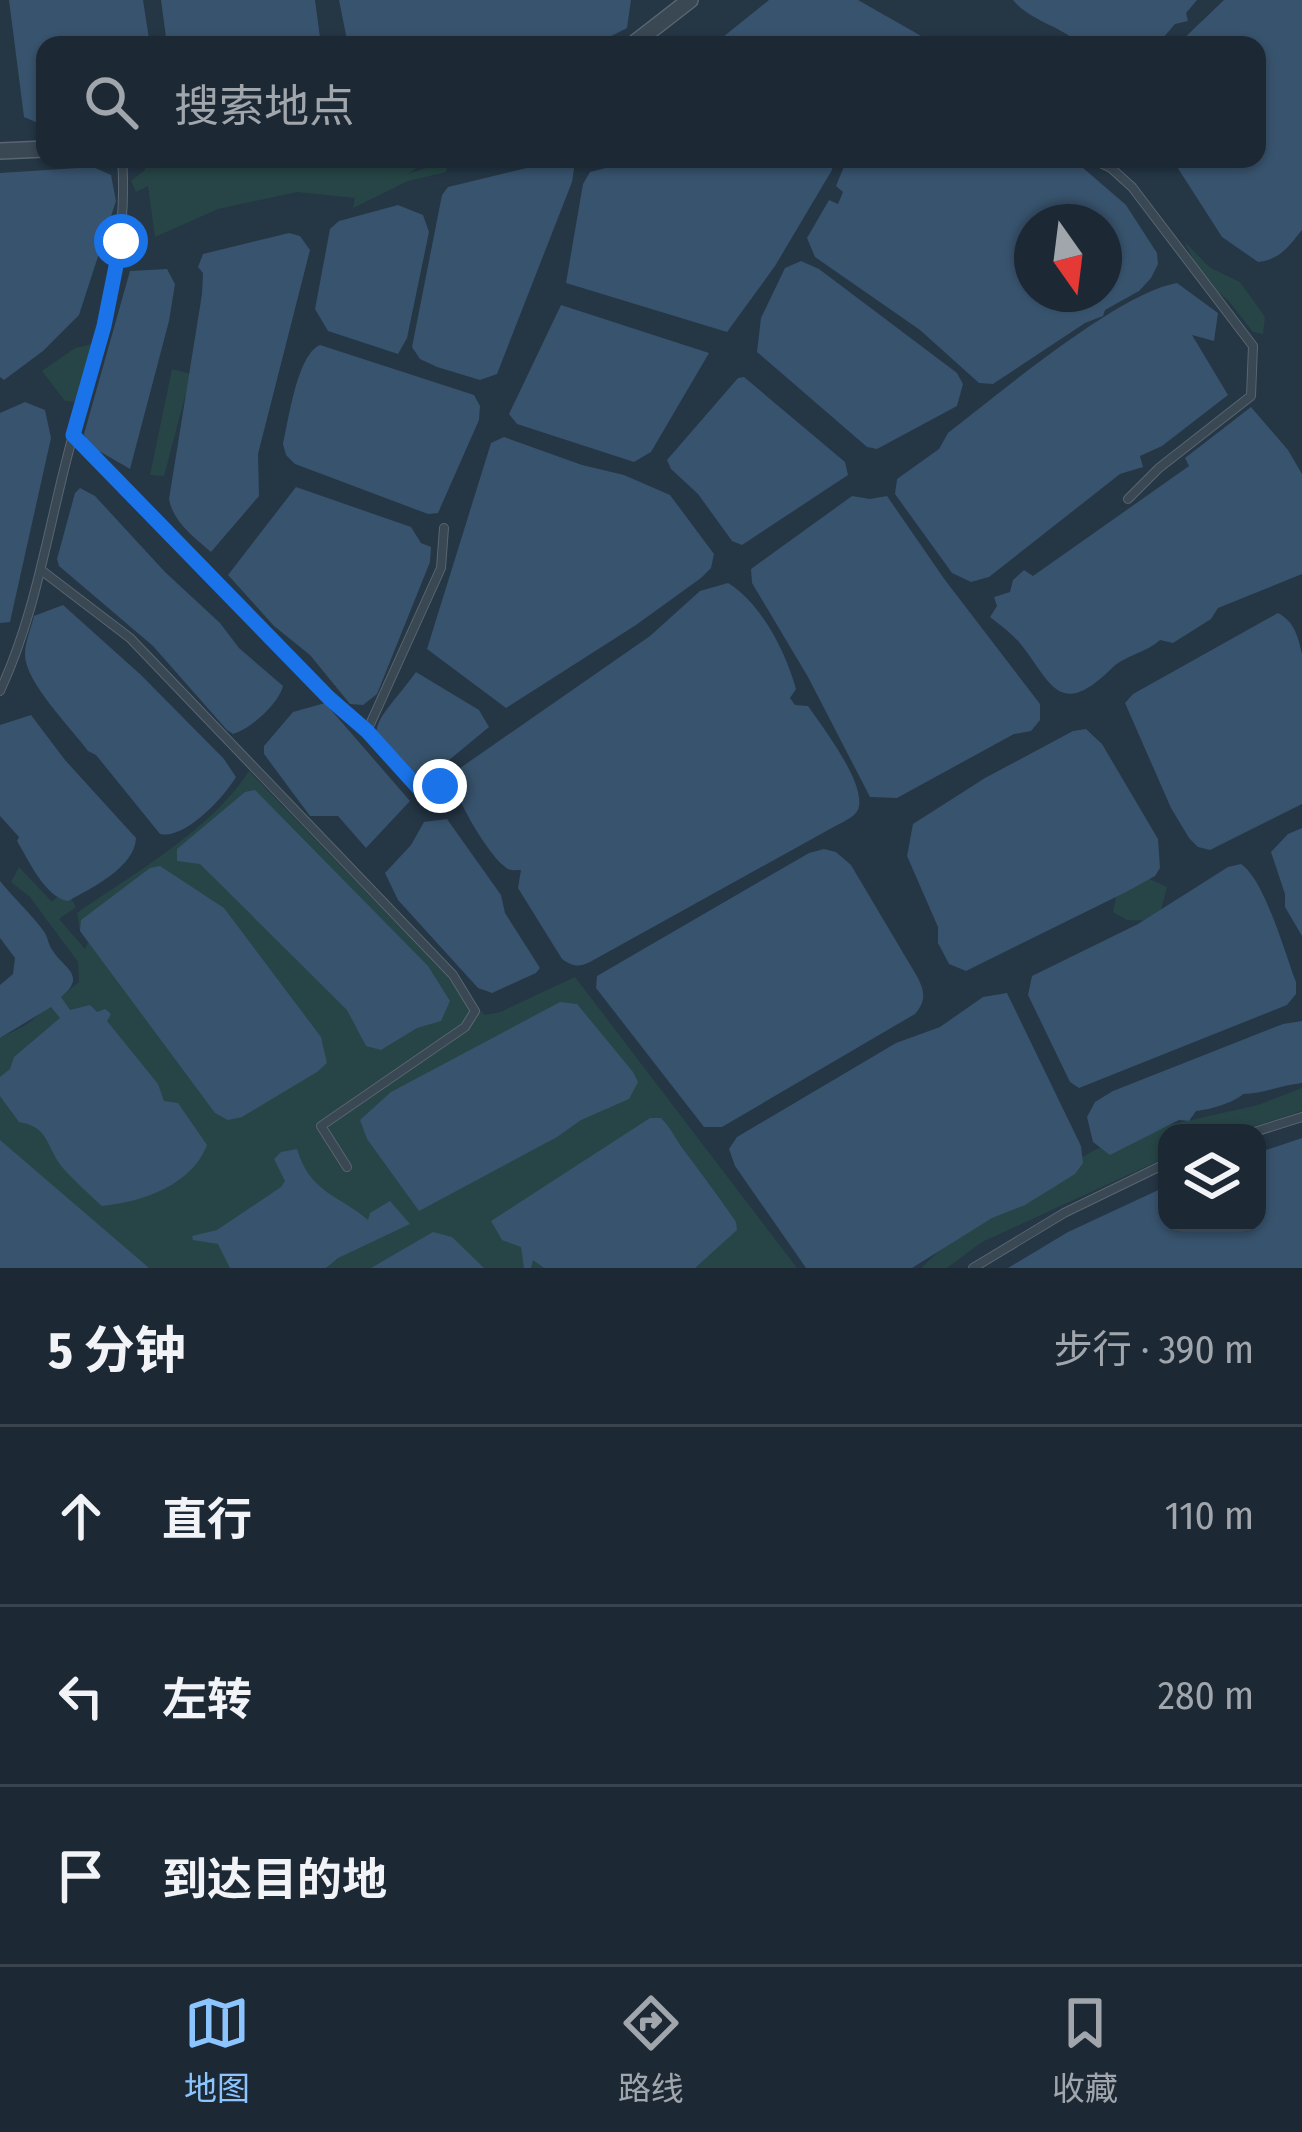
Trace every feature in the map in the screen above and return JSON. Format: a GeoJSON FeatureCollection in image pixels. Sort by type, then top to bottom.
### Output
{"type":"FeatureCollection","features":[{"type":"Feature","properties":{"kind":"street"},"geometry":{"type":"LineString","coordinates":[[644,36],[690,0]]}},
{"type":"Feature","properties":{"kind":"street"},"geometry":{"type":"LineString","coordinates":[[0,151],[36,149]]}},
{"type":"Feature","properties":{"kind":"lane"},"geometry":{"type":"LineString","coordinates":[[0,692],[22,640],[104,326],[121,241],[122,168]]}},
{"type":"Feature","properties":{"kind":"lane"},"geometry":{"type":"LineString","coordinates":[[1111,168],[1132,187],[1253,346],[1251,396],[1159,468],[1128,499]]}},
{"type":"Feature","properties":{"kind":"lane"},"geometry":{"type":"LineString","coordinates":[[73,435],[422,792],[440,786]]}},
{"type":"Feature","properties":{"kind":"lane"},"geometry":{"type":"LineString","coordinates":[[367,731],[440,568],[444,528]]}},
{"type":"Feature","properties":{"kind":"lane"},"geometry":{"type":"LineString","coordinates":[[40,570],[130,638],[241,750],[453,974],[475,1011],[465,1027],[321,1126],[346,1167]]}},
{"type":"Feature","properties":{"kind":"lane"},"geometry":{"type":"LineString","coordinates":[[1266,1128],[1302,1117]]}},
{"type":"Feature","properties":{"kind":"lane"},"geometry":{"type":"LineString","coordinates":[[974,1268],[1064,1213],[1158,1167]]}},
{"type":"Feature","properties":{"kind":"green space"},"geometry":{"type":"Polygon","coordinates":[[[417,168],[408,174],[447,168],[353,208],[355,198],[297,192],[218,209],[155,237],[148,186],[136,192],[131,181],[145,170],[417,168]]]}},
{"type":"Feature","properties":{"kind":"green space"},"geometry":{"type":"Polygon","coordinates":[[[1184,241],[1209,267],[1240,282],[1265,317],[1263,334],[1253,332],[1228,300],[1205,282],[1184,241]]]}},
{"type":"Feature","properties":{"kind":"green space"},"geometry":{"type":"Polygon","coordinates":[[[92,344],[78,402],[65,401],[42,371],[75,348],[92,344]]]}},
{"type":"Feature","properties":{"kind":"green space"},"geometry":{"type":"Polygon","coordinates":[[[172,369],[191,374],[164,476],[150,475],[172,369]]]}},
{"type":"Feature","properties":{"kind":"green space"},"geometry":{"type":"Polygon","coordinates":[[[249,771],[485,1015],[575,977],[797,1268],[0,1268],[0,1038],[26,1025],[79,982],[78,962],[30,897],[11,882],[19,867],[52,902],[65,888],[76,907],[59,919],[85,949],[88,942],[77,913],[193,831],[249,771]]]}},
{"type":"Feature","properties":{"kind":"green space"},"geometry":{"type":"Polygon","coordinates":[[[1136,873],[1167,887],[1158,921],[1127,920],[1113,912],[1118,887],[1136,873]]]}},
{"type":"Feature","properties":{"kind":"green space"},"geometry":{"type":"Polygon","coordinates":[[[1302,1088],[1302,1111],[1261,1124],[1173,1124],[1258,1105],[1302,1088]]]}},
{"type":"Feature","properties":{"kind":"green space"},"geometry":{"type":"Polygon","coordinates":[[[1158,1127],[1158,1161],[982,1242],[947,1268],[921,1268],[973,1219],[1129,1134],[1158,1127]]]}},
{"type":"Feature","properties":{"kind":"water"},"geometry":{"type":"Polygon","coordinates":[[[9,0],[143,0],[149,36],[36,36],[36,122],[24,117],[9,0]]]}},
{"type":"Feature","properties":{"kind":"water"},"geometry":{"type":"Polygon","coordinates":[[[161,0],[315,0],[320,36],[166,36],[161,0]]]}},
{"type":"Feature","properties":{"kind":"water"},"geometry":{"type":"Polygon","coordinates":[[[339,0],[631,0],[627,28],[611,36],[346,36],[339,0]]]}},
{"type":"Feature","properties":{"kind":"water"},"geometry":{"type":"Polygon","coordinates":[[[769,0],[858,0],[921,36],[724,36],[769,0]]]}},
{"type":"Feature","properties":{"kind":"water"},"geometry":{"type":"Polygon","coordinates":[[[1013,0],[1197,0],[1186,13],[1188,21],[1175,24],[1165,36],[1069,36],[1013,0]]]}},
{"type":"Feature","properties":{"kind":"water"},"geometry":{"type":"Polygon","coordinates":[[[1224,0],[1302,0],[1302,230],[1288,247],[1266,260],[1258,262],[1222,237],[1178,168],[1266,168],[1266,36],[1186,36],[1224,0]]]}},
{"type":"Feature","properties":{"kind":"water"},"geometry":{"type":"Polygon","coordinates":[[[95,168],[111,175],[116,201],[79,315],[43,351],[4,380],[0,377],[0,173],[95,168]]]}},
{"type":"Feature","properties":{"kind":"water"},"geometry":{"type":"Polygon","coordinates":[[[527,168],[574,169],[497,374],[480,380],[420,359],[412,347],[442,195],[448,187],[527,168]]]}},
{"type":"Feature","properties":{"kind":"water"},"geometry":{"type":"Polygon","coordinates":[[[605,168],[832,168],[775,266],[727,332],[566,283],[583,184],[590,172],[605,168]]]}},
{"type":"Feature","properties":{"kind":"water"},"geometry":{"type":"Polygon","coordinates":[[[843,168],[1083,168],[1126,205],[1157,253],[1158,264],[1139,291],[1122,300],[1122,204],[1014,204],[1014,312],[1104,312],[993,384],[979,383],[920,330],[815,257],[807,238],[829,200],[838,204],[843,192],[836,186],[843,168]]]}},
{"type":"Feature","properties":{"kind":"water"},"geometry":{"type":"Polygon","coordinates":[[[398,205],[423,215],[429,232],[407,338],[398,354],[328,331],[315,309],[330,229],[339,221],[398,205]]]}},
{"type":"Feature","properties":{"kind":"water"},"geometry":{"type":"Polygon","coordinates":[[[289,233],[300,236],[310,250],[258,454],[259,496],[211,552],[180,522],[169,499],[202,294],[203,273],[198,267],[203,254],[289,233]]]}},
{"type":"Feature","properties":{"kind":"water"},"geometry":{"type":"Polygon","coordinates":[[[801,261],[819,269],[957,373],[963,384],[957,406],[877,449],[867,447],[757,352],[761,318],[785,268],[801,261]]]}},
{"type":"Feature","properties":{"kind":"water"},"geometry":{"type":"Polygon","coordinates":[[[167,269],[175,284],[169,321],[130,469],[87,444],[84,434],[130,271],[167,269]]]}},
{"type":"Feature","properties":{"kind":"water"},"geometry":{"type":"Polygon","coordinates":[[[1177,283],[1218,313],[1214,341],[1192,335],[1228,395],[1162,446],[1140,456],[1143,467],[1120,474],[989,577],[971,582],[952,573],[895,494],[897,479],[939,449],[948,433],[1060,347],[1152,291],[1177,283]]]}},
{"type":"Feature","properties":{"kind":"water"},"geometry":{"type":"Polygon","coordinates":[[[561,305],[709,353],[651,452],[634,462],[517,424],[509,414],[561,305]]]}},
{"type":"Feature","properties":{"kind":"water"},"geometry":{"type":"Polygon","coordinates":[[[320,345],[474,395],[480,406],[479,420],[438,513],[428,514],[295,464],[286,455],[283,444],[295,389],[305,361],[320,345]]]}},
{"type":"Feature","properties":{"kind":"water"},"geometry":{"type":"Polygon","coordinates":[[[744,377],[845,462],[848,475],[742,545],[732,541],[667,460],[738,378],[744,377]]]}},
{"type":"Feature","properties":{"kind":"water"},"geometry":{"type":"Polygon","coordinates":[[[25,402],[45,410],[51,438],[10,622],[0,623],[0,413],[25,402]]]}},
{"type":"Feature","properties":{"kind":"water"},"geometry":{"type":"Polygon","coordinates":[[[1251,407],[1302,474],[1302,574],[1218,608],[1211,619],[1173,643],[1160,640],[1079,692],[1057,690],[1019,642],[990,617],[997,606],[994,597],[1010,592],[1013,580],[1024,570],[1033,576],[1189,466],[1185,458],[1251,407]]]}},
{"type":"Feature","properties":{"kind":"water"},"geometry":{"type":"Polygon","coordinates":[[[504,437],[624,475],[670,495],[714,554],[711,568],[701,578],[506,708],[427,649],[491,443],[504,437]]]}},
{"type":"Feature","properties":{"kind":"water"},"geometry":{"type":"Polygon","coordinates":[[[296,487],[411,527],[421,543],[431,547],[430,562],[377,694],[363,705],[350,704],[310,655],[274,626],[228,575],[296,487]]]}},
{"type":"Feature","properties":{"kind":"water"},"geometry":{"type":"Polygon","coordinates":[[[80,488],[95,496],[239,648],[283,686],[256,721],[233,734],[227,730],[153,646],[59,566],[57,559],[80,488]]]}},
{"type":"Feature","properties":{"kind":"water"},"geometry":{"type":"Polygon","coordinates":[[[852,496],[887,496],[1040,704],[1040,720],[1031,731],[1014,734],[897,798],[870,797],[808,677],[752,583],[751,569],[852,496]]]}},
{"type":"Feature","properties":{"kind":"water"},"geometry":{"type":"Polygon","coordinates":[[[728,583],[771,630],[796,689],[790,698],[795,705],[808,706],[834,743],[858,791],[855,814],[590,962],[572,965],[562,959],[518,888],[521,870],[505,867],[480,835],[458,794],[453,773],[650,636],[700,591],[728,583]]]}},
{"type":"Feature","properties":{"kind":"water"},"geometry":{"type":"Polygon","coordinates":[[[63,605],[141,675],[236,777],[192,824],[160,834],[32,677],[25,654],[34,616],[63,605]]]}},
{"type":"Feature","properties":{"kind":"water"},"geometry":{"type":"Polygon","coordinates":[[[1278,613],[1292,625],[1302,654],[1302,804],[1210,850],[1198,847],[1171,808],[1125,703],[1133,694],[1278,613]]]}},
{"type":"Feature","properties":{"kind":"water"},"geometry":{"type":"Polygon","coordinates":[[[416,672],[479,710],[489,727],[431,775],[410,782],[382,750],[377,728],[416,672]]]}},
{"type":"Feature","properties":{"kind":"water"},"geometry":{"type":"Polygon","coordinates":[[[325,703],[410,801],[366,848],[338,816],[310,816],[264,754],[264,746],[293,712],[325,703]]]}},
{"type":"Feature","properties":{"kind":"water"},"geometry":{"type":"Polygon","coordinates":[[[31,715],[136,838],[120,867],[68,901],[45,886],[17,841],[19,837],[0,816],[0,725],[31,715]]]}},
{"type":"Feature","properties":{"kind":"water"},"geometry":{"type":"Polygon","coordinates":[[[1086,729],[1102,744],[1158,839],[1160,868],[1155,876],[1126,892],[966,971],[949,964],[907,856],[913,824],[985,778],[1073,731],[1086,729]]]}},
{"type":"Feature","properties":{"kind":"water"},"geometry":{"type":"Polygon","coordinates":[[[255,790],[428,966],[450,1001],[441,1021],[417,1028],[381,1050],[366,1046],[347,1010],[200,864],[177,861],[177,849],[245,792],[255,790]]]}},
{"type":"Feature","properties":{"kind":"water"},"geometry":{"type":"Polygon","coordinates":[[[447,819],[501,895],[505,913],[540,968],[492,993],[478,988],[398,900],[385,873],[411,845],[424,822],[447,819]]]}},
{"type":"Feature","properties":{"kind":"water"},"geometry":{"type":"Polygon","coordinates":[[[1302,828],[1302,936],[1285,907],[1271,852],[1288,834],[1302,828]]]}},
{"type":"Feature","properties":{"kind":"water"},"geometry":{"type":"Polygon","coordinates":[[[824,849],[851,865],[918,978],[921,1005],[915,1014],[722,1127],[704,1127],[596,988],[597,976],[809,853],[824,849]]]}},
{"type":"Feature","properties":{"kind":"water"},"geometry":{"type":"Polygon","coordinates":[[[1241,864],[1266,901],[1296,982],[1296,994],[1287,1005],[1079,1088],[1070,1082],[1028,995],[1032,976],[1138,924],[1228,867],[1241,864]]]}},
{"type":"Feature","properties":{"kind":"water"},"geometry":{"type":"Polygon","coordinates":[[[160,866],[224,908],[321,1037],[327,1063],[242,1117],[228,1120],[215,1113],[80,931],[81,920],[150,868],[160,866]]]}},
{"type":"Feature","properties":{"kind":"water"},"geometry":{"type":"Polygon","coordinates":[[[0,881],[40,926],[71,972],[73,983],[61,997],[70,1010],[90,1005],[97,1012],[105,1009],[111,1014],[107,1021],[158,1084],[164,1101],[178,1103],[207,1145],[190,1171],[164,1189],[102,1206],[62,1167],[40,1131],[19,1122],[0,1096],[0,1077],[10,1069],[14,1057],[60,1018],[51,1007],[0,1038],[0,985],[13,974],[15,958],[0,938],[0,881]]]}},
{"type":"Feature","properties":{"kind":"water"},"geometry":{"type":"Polygon","coordinates":[[[1007,993],[1081,1146],[1083,1163],[1075,1174],[912,1268],[806,1268],[735,1166],[729,1149],[737,1137],[896,1043],[940,1027],[983,997],[1007,993]]]}},
{"type":"Feature","properties":{"kind":"water"},"geometry":{"type":"Polygon","coordinates":[[[560,1002],[577,1004],[633,1072],[638,1082],[629,1099],[581,1120],[419,1211],[367,1139],[360,1120],[391,1092],[560,1002]]]}},
{"type":"Feature","properties":{"kind":"water"},"geometry":{"type":"Polygon","coordinates":[[[1302,1021],[1302,1083],[1243,1094],[1221,1106],[1196,1111],[1189,1121],[1158,1124],[1158,1131],[1110,1155],[1093,1142],[1087,1117],[1095,1102],[1283,1024],[1302,1021]]]}},
{"type":"Feature","properties":{"kind":"water"},"geometry":{"type":"Polygon","coordinates":[[[650,1118],[661,1118],[668,1126],[737,1230],[695,1268],[544,1268],[533,1260],[531,1268],[524,1268],[521,1247],[502,1240],[491,1221],[650,1118]]]}},
{"type":"Feature","properties":{"kind":"water"},"geometry":{"type":"Polygon","coordinates":[[[1302,1138],[1302,1268],[1008,1268],[1068,1232],[1158,1190],[1158,1232],[1266,1232],[1266,1150],[1302,1138]]]}},
{"type":"Feature","properties":{"kind":"water"},"geometry":{"type":"Polygon","coordinates":[[[0,1140],[149,1268],[0,1268],[0,1140]]]}},
{"type":"Feature","properties":{"kind":"water"},"geometry":{"type":"Polygon","coordinates":[[[297,1149],[318,1184],[368,1220],[370,1213],[390,1201],[410,1224],[326,1268],[230,1268],[218,1244],[193,1240],[192,1236],[217,1230],[281,1187],[285,1181],[274,1159],[281,1152],[297,1149]]]}},
{"type":"Feature","properties":{"kind":"water"},"geometry":{"type":"Polygon","coordinates":[[[433,1232],[452,1237],[484,1268],[371,1268],[433,1232]]]}},
{"type":"Feature","properties":{"kind":"route"},"geometry":{"type":"LineString","coordinates":[[121,241],[104,326],[73,435],[422,792],[440,786]]}}]}
